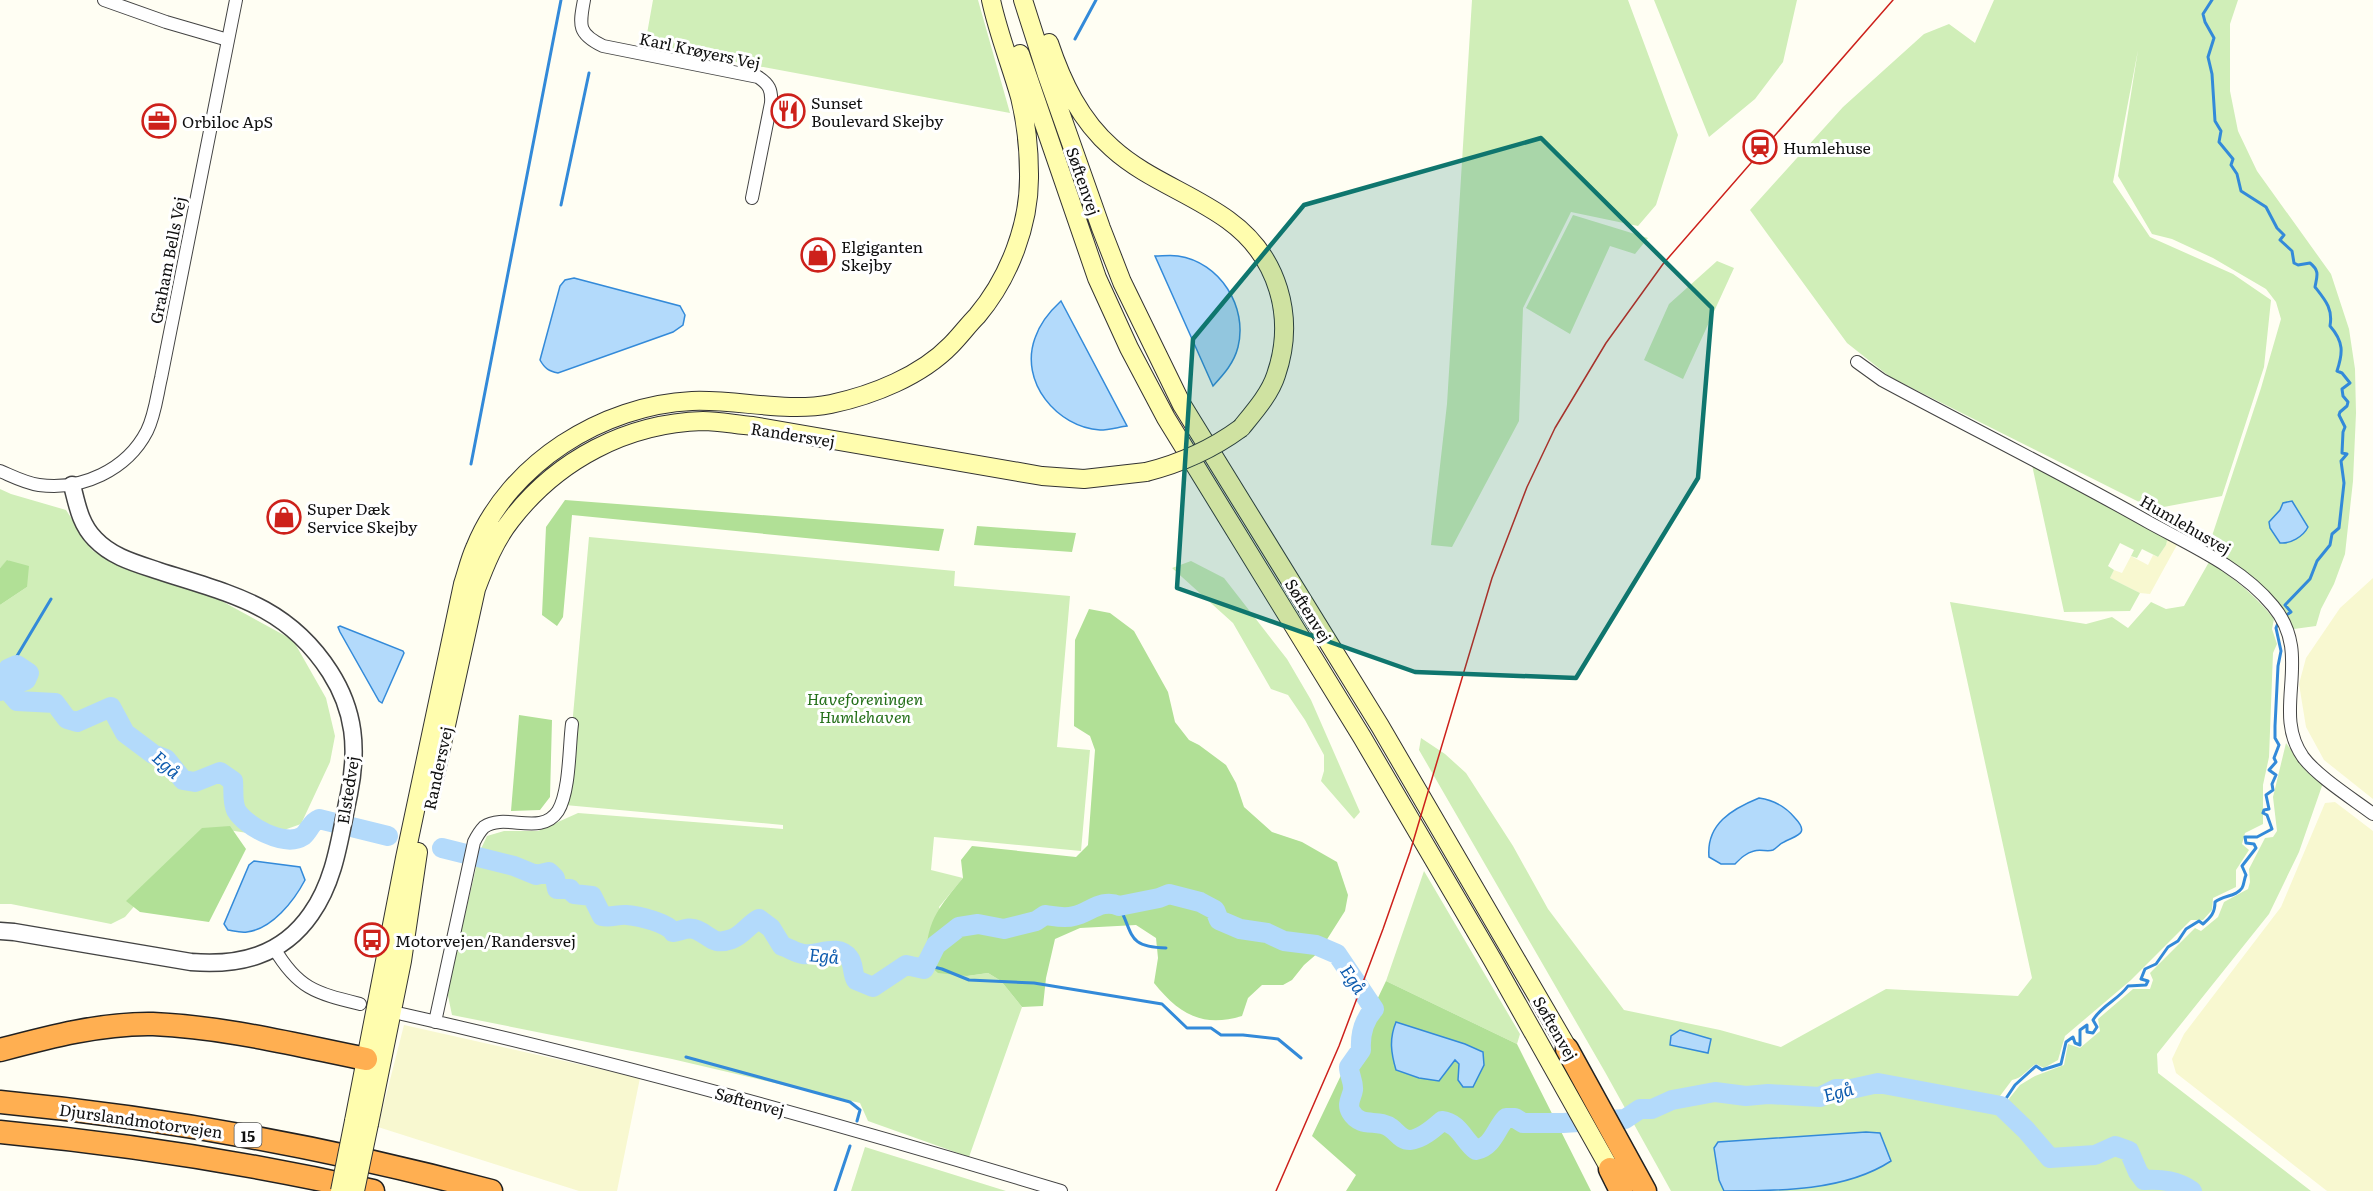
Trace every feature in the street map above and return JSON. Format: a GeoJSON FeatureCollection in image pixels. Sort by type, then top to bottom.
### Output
{"type":"FeatureCollection","features":[{"type":"Feature","properties":{"kind":"highway"},"geometry":{"type":"LineString","coordinates":[[0,1050],[43,1038],[103,1027],[151,1024],[200,1027],[374,1060]]}},
{"type":"Feature","properties":{"kind":"highway"},"geometry":{"type":"LineString","coordinates":[[1568,1049],[1584,1076],[1623,1166],[1645,1191]]}},
{"type":"Feature","properties":{"kind":"highway","name":"Djurslandmotorvejen"},"geometry":{"type":"LineString","coordinates":[[0,1102],[71,1109],[245,1135],[379,1163],[491,1191]]}},
{"type":"Feature","properties":{"kind":"highway","name":"Djurslandmotorvejen"},"geometry":{"type":"LineString","coordinates":[[0,1132],[117,1144],[244,1164],[373,1191]]}},
{"type":"Feature","properties":{"kind":"highway"},"geometry":{"type":"LineString","coordinates":[[117,1144],[315,1191]]}},
{"type":"Feature","properties":{"kind":"highway"},"geometry":{"type":"LineString","coordinates":[[1619,1191],[1623,1166]]}},
{"type":"Feature","properties":{"kind":"main road","name":"Randersvej"},"geometry":{"type":"LineString","coordinates":[[356,1191],[362,1122],[374,1060],[405,858],[463,584],[475,546],[495,511],[524,476],[562,444],[600,423],[641,408],[692,401],[794,407],[831,404],[869,393],[912,374],[950,346],[991,296],[1011,261],[1025,218],[1030,176],[1026,124],[991,0]]}},
{"type":"Feature","properties":{"kind":"main road","name":"Søftenvej"},"geometry":{"type":"LineString","coordinates":[[1002,0],[1097,278],[1129,348],[1166,418],[1368,747],[1560,1079],[1623,1166],[1656,1191]]}},
{"type":"Feature","properties":{"kind":"main road","name":"Søftenvej"},"geometry":{"type":"LineString","coordinates":[[1023,0],[1047,75],[1122,282],[1182,405],[1380,726],[1568,1049]]}},
{"type":"Feature","properties":{"kind":"main road","name":"Randersvej"},"geometry":{"type":"LineString","coordinates":[[374,1060],[402,961],[417,856],[476,589],[488,558],[509,521],[556,473],[583,455],[617,438],[643,429],[705,421],[753,426],[1042,476],[1084,479],[1146,472],[1195,457],[1216,446],[1241,428],[1260,404],[1276,376],[1284,340],[1284,306],[1272,271],[1254,242],[1229,221],[1198,200],[1165,184],[1130,162],[1098,135],[1085,119],[1064,83],[1035,0]]}},
{"type":"Feature","properties":{"kind":"main road","name":"Randersvej"},"geometry":{"type":"LineString","coordinates":[[340,1191],[362,1122]]}},
{"type":"Feature","properties":{"kind":"street"},"geometry":{"type":"LineString","coordinates":[[104,0],[166,22],[228,40]]}},
{"type":"Feature","properties":{"kind":"street","name":"Graham Bells Vej"},"geometry":{"type":"LineString","coordinates":[[72,485],[90,480],[120,464],[135,450],[147,430],[163,368],[236,0]]}},
{"type":"Feature","properties":{"kind":"street","name":"Karl Krøyers Vej"},"geometry":{"type":"LineString","coordinates":[[584,0],[581,17],[582,30],[588,39],[603,46],[758,77],[765,82],[770,88],[771,103],[752,198]]}},
{"type":"Feature","properties":{"kind":"street","name":"Humlehusvej"},"geometry":{"type":"LineString","coordinates":[[1857,362],[1882,380],[2026,454],[2209,556],[2233,571],[2263,595],[2285,623],[2292,644],[2290,715],[2295,742],[2304,758],[2315,769],[2373,814]]}},
{"type":"Feature","properties":{"kind":"street"},"geometry":{"type":"LineString","coordinates":[[0,471],[37,484],[57,487],[72,485]]}},
{"type":"Feature","properties":{"kind":"street","name":"Elstedvej"},"geometry":{"type":"LineString","coordinates":[[0,931],[191,962],[218,964],[242,961],[274,948],[300,928],[322,898],[331,876],[355,765],[353,730],[342,691],[317,652],[290,624],[256,604],[116,556],[94,538],[85,526],[80,517],[72,485]]}},
{"type":"Feature","properties":{"kind":"street"},"geometry":{"type":"LineString","coordinates":[[435,1022],[474,842],[485,827],[498,823],[527,825],[549,820],[558,811],[564,796],[572,724]]}},
{"type":"Feature","properties":{"kind":"street"},"geometry":{"type":"LineString","coordinates":[[274,948],[288,970],[311,989],[360,1004]]}},
{"type":"Feature","properties":{"kind":"street","name":"Søftenvej"},"geometry":{"type":"LineString","coordinates":[[402,1014],[628,1068],[838,1125],[1061,1191]]}},
{"type":"Feature","properties":{"kind":"highlighted area"},"geometry":{"type":"Polygon","coordinates":[[[1541,138],[1712,308],[1698,478],[1576,678],[1415,672],[1177,588],[1193,339],[1304,205],[1541,138]]]}},
{"type":"Feature","properties":{"kind":"green space"},"geometry":{"type":"Polygon","coordinates":[[[653,0],[978,0],[1010,113],[645,45],[653,0]]]}},
{"type":"Feature","properties":{"kind":"green space"},"geometry":{"type":"Polygon","coordinates":[[[1472,0],[1628,0],[1678,135],[1656,205],[1638,226],[1571,212],[1523,308],[1519,421],[1452,547],[1431,545],[1447,404],[1472,0]]]}},
{"type":"Feature","properties":{"kind":"green space"},"geometry":{"type":"Polygon","coordinates":[[[1654,0],[1797,0],[1783,62],[1755,99],[1709,137],[1654,0]]]}},
{"type":"Feature","properties":{"kind":"green space"},"geometry":{"type":"Polygon","coordinates":[[[1994,0],[2238,0],[2230,24],[2230,91],[2238,131],[2257,171],[2331,274],[2349,329],[2355,369],[2353,481],[2345,554],[2316,626],[2294,629],[2268,592],[2235,565],[2208,548],[2261,388],[2281,319],[2276,302],[2266,289],[2213,258],[2172,239],[2152,234],[2118,176],[2138,50],[2113,182],[2150,237],[2233,274],[2271,300],[2264,367],[2222,496],[2153,509],[1890,377],[1847,343],[1750,210],[1843,107],[1924,34],[1949,24],[1975,43],[1994,0]]]}},
{"type":"Feature","properties":{"kind":"green space"},"geometry":{"type":"Polygon","coordinates":[[[1573,215],[1648,238],[1635,254],[1610,246],[1570,334],[1526,308],[1573,215]]]}},
{"type":"Feature","properties":{"kind":"green space"},"geometry":{"type":"Polygon","coordinates":[[[1717,261],[1734,268],[1683,379],[1644,360],[1669,304],[1717,261]]]}},
{"type":"Feature","properties":{"kind":"green space"},"geometry":{"type":"Polygon","coordinates":[[[2032,465],[2168,537],[2158,557],[2142,549],[2137,558],[2131,556],[2134,550],[2120,543],[2108,566],[2114,570],[2110,578],[2140,593],[2130,611],[2064,612],[2032,465]]]}},
{"type":"Feature","properties":{"kind":"green space"},"geometry":{"type":"Polygon","coordinates":[[[0,489],[66,510],[93,551],[147,575],[218,599],[293,640],[326,698],[335,736],[330,762],[301,824],[267,836],[221,829],[174,860],[125,917],[111,924],[11,904],[0,904],[0,605],[27,587],[8,560],[0,568],[0,489]]]}},
{"type":"Feature","properties":{"kind":"green space"},"geometry":{"type":"Polygon","coordinates":[[[565,500],[944,529],[939,551],[572,515],[563,617],[557,626],[542,615],[546,527],[565,500]]]}},
{"type":"Feature","properties":{"kind":"green space"},"geometry":{"type":"Polygon","coordinates":[[[977,526],[1076,533],[1072,552],[974,545],[977,526]]]}},
{"type":"Feature","properties":{"kind":"green space","name":"Haveforeningen Humlehaven"},"geometry":{"type":"Polygon","coordinates":[[[589,537],[955,571],[954,586],[1070,596],[1057,747],[1090,750],[1081,851],[934,837],[931,870],[963,878],[939,907],[967,976],[988,973],[1001,981],[1022,1007],[969,1157],[868,1121],[860,1103],[672,1059],[452,1015],[447,991],[480,851],[487,836],[504,831],[538,831],[578,813],[783,829],[783,825],[565,805],[589,537]]]}},
{"type":"Feature","properties":{"kind":"green space"},"geometry":{"type":"Polygon","coordinates":[[[2168,537],[2178,543],[2150,594],[2140,593],[2110,578],[2114,570],[2122,573],[2131,556],[2148,565],[2153,555],[2158,557],[2168,537]]]}},
{"type":"Feature","properties":{"kind":"green space"},"geometry":{"type":"Polygon","coordinates":[[[7,560],[29,566],[27,587],[0,605],[0,568],[7,560]]]}},
{"type":"Feature","properties":{"kind":"green space"},"geometry":{"type":"Polygon","coordinates":[[[1191,561],[1224,578],[1287,659],[1311,700],[1360,812],[1354,819],[1321,781],[1324,771],[1324,755],[1288,695],[1271,689],[1233,623],[1172,568],[1191,561]]]}},
{"type":"Feature","properties":{"kind":"green space"},"geometry":{"type":"Polygon","coordinates":[[[2209,562],[2244,588],[2274,619],[2272,629],[2277,644],[2273,653],[2269,757],[2263,785],[2263,824],[2245,833],[2242,844],[2249,850],[2236,870],[2236,887],[2213,898],[2212,910],[2203,920],[2191,920],[2131,980],[2065,1036],[2058,1060],[2044,1068],[2036,1064],[2012,1080],[1997,1100],[1881,1080],[1846,1087],[1834,1086],[1821,1093],[1743,1093],[1720,1087],[1655,1101],[1659,1109],[1720,1095],[1819,1101],[1835,1093],[1854,1093],[1870,1087],[1949,1097],[2000,1110],[2020,1085],[2035,1076],[2064,1065],[2068,1044],[2080,1048],[2100,1031],[2098,1019],[2133,989],[2150,989],[2153,980],[2150,973],[2195,928],[2201,931],[2218,917],[2224,902],[2248,889],[2249,869],[2265,838],[2273,837],[2277,831],[2273,797],[2286,743],[2307,772],[2323,783],[2299,852],[2269,914],[2157,1054],[2158,1073],[2311,1191],[1671,1191],[1419,750],[1421,738],[1445,754],[1466,773],[1513,846],[1548,909],[1624,1010],[1720,1030],[1781,1047],[1886,989],[2018,996],[2032,978],[1950,602],[2086,624],[2112,617],[2128,628],[2151,602],[2166,609],[2184,606],[2209,562]]]}},
{"type":"Feature","properties":{"kind":"green space"},"geometry":{"type":"Polygon","coordinates":[[[2373,578],[2373,799],[2324,760],[2306,727],[2299,684],[2306,658],[2340,608],[2373,578]]]}},
{"type":"Feature","properties":{"kind":"green space"},"geometry":{"type":"Polygon","coordinates":[[[1089,609],[1110,613],[1134,631],[1168,692],[1175,722],[1189,740],[1226,765],[1236,783],[1244,807],[1272,832],[1302,842],[1337,862],[1348,895],[1345,911],[1319,952],[1292,980],[1283,985],[1262,985],[1248,998],[1242,1016],[1215,1020],[1203,1019],[1192,1016],[1173,1003],[1154,983],[1158,958],[1156,938],[1136,925],[1080,928],[1055,939],[1046,978],[1043,1006],[1022,1007],[1001,981],[988,973],[967,976],[938,973],[927,963],[928,937],[931,927],[940,907],[963,878],[961,860],[972,846],[1076,857],[1088,845],[1095,750],[1090,736],[1074,726],[1075,640],[1089,609]]]}},
{"type":"Feature","properties":{"kind":"green space"},"geometry":{"type":"Polygon","coordinates":[[[519,715],[552,720],[550,797],[540,810],[511,811],[519,715]]]}},
{"type":"Feature","properties":{"kind":"green space"},"geometry":{"type":"Polygon","coordinates":[[[2335,802],[2373,831],[2373,1191],[2327,1191],[2176,1073],[2172,1059],[2184,1034],[2281,907],[2325,803],[2335,802]]]}},
{"type":"Feature","properties":{"kind":"green space"},"geometry":{"type":"Polygon","coordinates":[[[230,826],[246,849],[209,922],[140,912],[126,901],[202,828],[230,826]]]}},
{"type":"Feature","properties":{"kind":"green space"},"geometry":{"type":"Polygon","coordinates":[[[1424,871],[1520,1034],[1517,1044],[1386,981],[1424,871]]]}},
{"type":"Feature","properties":{"kind":"green space"},"geometry":{"type":"Polygon","coordinates":[[[1386,981],[1517,1044],[1591,1191],[1346,1191],[1356,1175],[1312,1136],[1386,981]]]}},
{"type":"Feature","properties":{"kind":"green space"},"geometry":{"type":"Polygon","coordinates":[[[404,1025],[640,1078],[617,1191],[579,1191],[378,1127],[404,1025]]]}},
{"type":"Feature","properties":{"kind":"green space"},"geometry":{"type":"Polygon","coordinates":[[[865,1147],[1006,1191],[851,1191],[865,1147]]]}},
{"type":"Feature","properties":{"kind":"water"},"geometry":{"type":"Polygon","coordinates":[[[1155,256],[1178,256],[1206,267],[1228,289],[1234,302],[1239,317],[1238,347],[1225,373],[1213,386],[1155,256]]]}},
{"type":"Feature","properties":{"kind":"water"},"geometry":{"type":"Polygon","coordinates":[[[574,278],[680,306],[685,315],[683,325],[673,332],[558,373],[550,370],[540,360],[560,286],[565,280],[574,278]]]}},
{"type":"Feature","properties":{"kind":"water"},"geometry":{"type":"Polygon","coordinates":[[[1061,301],[1127,426],[1100,430],[1069,421],[1045,399],[1037,386],[1032,371],[1031,354],[1035,338],[1045,318],[1061,301]]]}},
{"type":"Feature","properties":{"kind":"water"},"geometry":{"type":"Polygon","coordinates":[[[2292,501],[2308,527],[2296,539],[2280,543],[2270,528],[2269,522],[2283,503],[2292,501]]]}},
{"type":"Feature","properties":{"kind":"water"},"geometry":{"type":"Polygon","coordinates":[[[338,627],[403,651],[382,703],[340,632],[338,627]]]}},
{"type":"Feature","properties":{"kind":"water"},"geometry":{"type":"Polygon","coordinates":[[[1759,798],[1783,807],[1799,823],[1802,831],[1773,850],[1756,850],[1748,853],[1735,864],[1721,864],[1709,857],[1709,845],[1716,827],[1739,807],[1759,798]]]}},
{"type":"Feature","properties":{"kind":"water"},"geometry":{"type":"Polygon","coordinates":[[[254,861],[300,867],[305,880],[295,897],[265,926],[247,932],[228,930],[224,924],[249,865],[254,861]]]}},
{"type":"Feature","properties":{"kind":"water"},"geometry":{"type":"Polygon","coordinates":[[[1396,1022],[1483,1052],[1484,1065],[1473,1087],[1463,1087],[1458,1080],[1459,1064],[1455,1060],[1439,1081],[1419,1078],[1396,1070],[1392,1034],[1396,1022]]]}},
{"type":"Feature","properties":{"kind":"water"},"geometry":{"type":"Polygon","coordinates":[[[1680,1030],[1711,1039],[1708,1053],[1670,1045],[1671,1036],[1680,1030]]]}},
{"type":"Feature","properties":{"kind":"water"},"geometry":{"type":"Polygon","coordinates":[[[1880,1133],[1891,1161],[1853,1178],[1811,1187],[1745,1191],[1724,1191],[1719,1180],[1714,1148],[1718,1142],[1880,1133]]]}},
{"type":"Feature","properties":{"kind":"waterway"},"geometry":{"type":"LineString","coordinates":[[471,464],[561,0]]}},
{"type":"Feature","properties":{"kind":"waterway"},"geometry":{"type":"LineString","coordinates":[[1075,39],[1096,0]]}},
{"type":"Feature","properties":{"kind":"waterway"},"geometry":{"type":"LineString","coordinates":[[2212,0],[2203,14],[2214,38],[2208,57],[2212,74],[2215,121],[2221,131],[2219,142],[2233,159],[2231,165],[2237,174],[2241,191],[2266,207],[2277,228],[2284,235],[2280,240],[2292,251],[2294,263],[2298,265],[2310,263],[2315,269],[2317,274],[2315,287],[2328,305],[2330,326],[2340,343],[2341,353],[2337,371],[2342,373],[2350,383],[2342,389],[2343,396],[2348,402],[2339,415],[2345,427],[2342,453],[2347,454],[2341,461],[2344,483],[2339,528],[2332,534],[2330,545],[2317,561],[2310,579],[2285,605],[2291,612],[2288,614]]}},
{"type":"Feature","properties":{"kind":"waterway"},"geometry":{"type":"LineString","coordinates":[[561,205],[589,73]]}},
{"type":"Feature","properties":{"kind":"waterway"},"geometry":{"type":"LineString","coordinates":[[11,666],[51,599]]}},
{"type":"Feature","properties":{"kind":"waterway"},"geometry":{"type":"LineString","coordinates":[[2001,1106],[2015,1085],[2036,1066],[2042,1070],[2061,1064],[2066,1042],[2073,1037],[2075,1043],[2080,1045],[2080,1030],[2087,1025],[2087,1032],[2093,1033],[2097,1027],[2093,1020],[2101,1010],[2128,986],[2146,985],[2148,981],[2141,979],[2145,969],[2156,964],[2168,947],[2178,941],[2186,929],[2199,921],[2203,924],[2213,912],[2215,902],[2242,888],[2246,875],[2242,866],[2256,848],[2254,844],[2246,843],[2245,837],[2257,837],[2272,829],[2267,815],[2263,813],[2264,810],[2269,809],[2266,795],[2273,790],[2272,784],[2276,775],[2269,770],[2276,762],[2274,758],[2279,745],[2275,738],[2278,666],[2281,651],[2276,628],[2278,623]]}},
{"type":"Feature","properties":{"kind":"waterway","name":"Egå"},"geometry":{"type":"LineString","coordinates":[[0,691],[8,669],[17,665],[29,673],[26,680],[12,685],[11,694],[17,701],[55,703],[67,719],[77,722],[111,707],[125,733],[153,754],[166,759],[183,780],[195,782],[220,772],[233,781],[236,810],[248,822],[266,834],[295,839],[303,836],[319,819],[388,836]]}},
{"type":"Feature","properties":{"kind":"waterway","name":"Egå"},"geometry":{"type":"LineString","coordinates":[[442,848],[514,866],[536,875],[549,872],[555,878],[557,889],[570,889],[574,894],[592,896],[602,916],[639,917],[659,923],[673,932],[694,929],[716,941],[725,941],[736,937],[759,919],[771,928],[782,946],[795,952],[809,954],[839,951],[851,960],[856,980],[873,987],[906,965],[924,969],[936,945],[959,927],[978,924],[1004,929],[1036,921],[1045,915],[1070,917],[1101,905],[1119,906],[1169,894],[1200,902],[1215,910],[1219,920],[1240,929],[1267,933],[1284,941],[1316,945],[1337,954],[1374,1009],[1363,1028],[1361,1050],[1349,1067],[1353,1087],[1349,1103],[1351,1112],[1365,1122],[1386,1125],[1407,1140],[1423,1135],[1442,1121],[1453,1125],[1476,1150],[1490,1141],[1506,1118],[1515,1118],[1523,1123],[1625,1119],[1640,1109],[1652,1109],[1672,1100],[1715,1092],[1746,1096],[1768,1094],[1820,1097],[1836,1089],[1851,1089],[1878,1083],[2001,1106],[2050,1158],[2095,1155],[2115,1146],[2129,1151],[2144,1180],[2170,1181],[2192,1191]]}},
{"type":"Feature","properties":{"kind":"waterway"},"geometry":{"type":"LineString","coordinates":[[1119,906],[1130,932],[1138,942],[1166,948]]}},
{"type":"Feature","properties":{"kind":"waterway"},"geometry":{"type":"LineString","coordinates":[[926,965],[969,980],[1034,983],[1162,1004],[1187,1028],[1211,1028],[1221,1035],[1278,1039],[1301,1058]]}},
{"type":"Feature","properties":{"kind":"waterway"},"geometry":{"type":"LineString","coordinates":[[686,1057],[850,1102],[860,1110],[857,1121]]}},
{"type":"Feature","properties":{"kind":"waterway"},"geometry":{"type":"LineString","coordinates":[[835,1191],[850,1146]]}},
{"type":"Feature","properties":{"kind":"tram line"},"geometry":{"type":"LineString","coordinates":[[1276,1191],[1339,1046],[1383,929],[1410,852],[1492,578],[1527,487],[1555,428],[1606,343],[1663,264],[1893,0]]}},
{"type":"Feature","properties":{"kind":"place","name":"Sunset Boulevard Skejby"},"geometry":{"type":"Point","coordinates":[788,111]}},
{"type":"Feature","properties":{"kind":"place","name":"Orbiloc ApS"},"geometry":{"type":"Point","coordinates":[159,121]}},
{"type":"Feature","properties":{"kind":"place","name":"Humlehuse"},"geometry":{"type":"Point","coordinates":[1760,147]}},
{"type":"Feature","properties":{"kind":"place","name":"Elgiganten Skejby"},"geometry":{"type":"Point","coordinates":[818,255]}},
{"type":"Feature","properties":{"kind":"place","name":"Super Dæk Service Skejby"},"geometry":{"type":"Point","coordinates":[284,517]}},
{"type":"Feature","properties":{"kind":"place","name":"Motorvejen/Randersvej"},"geometry":{"type":"Point","coordinates":[372,940]}}]}
